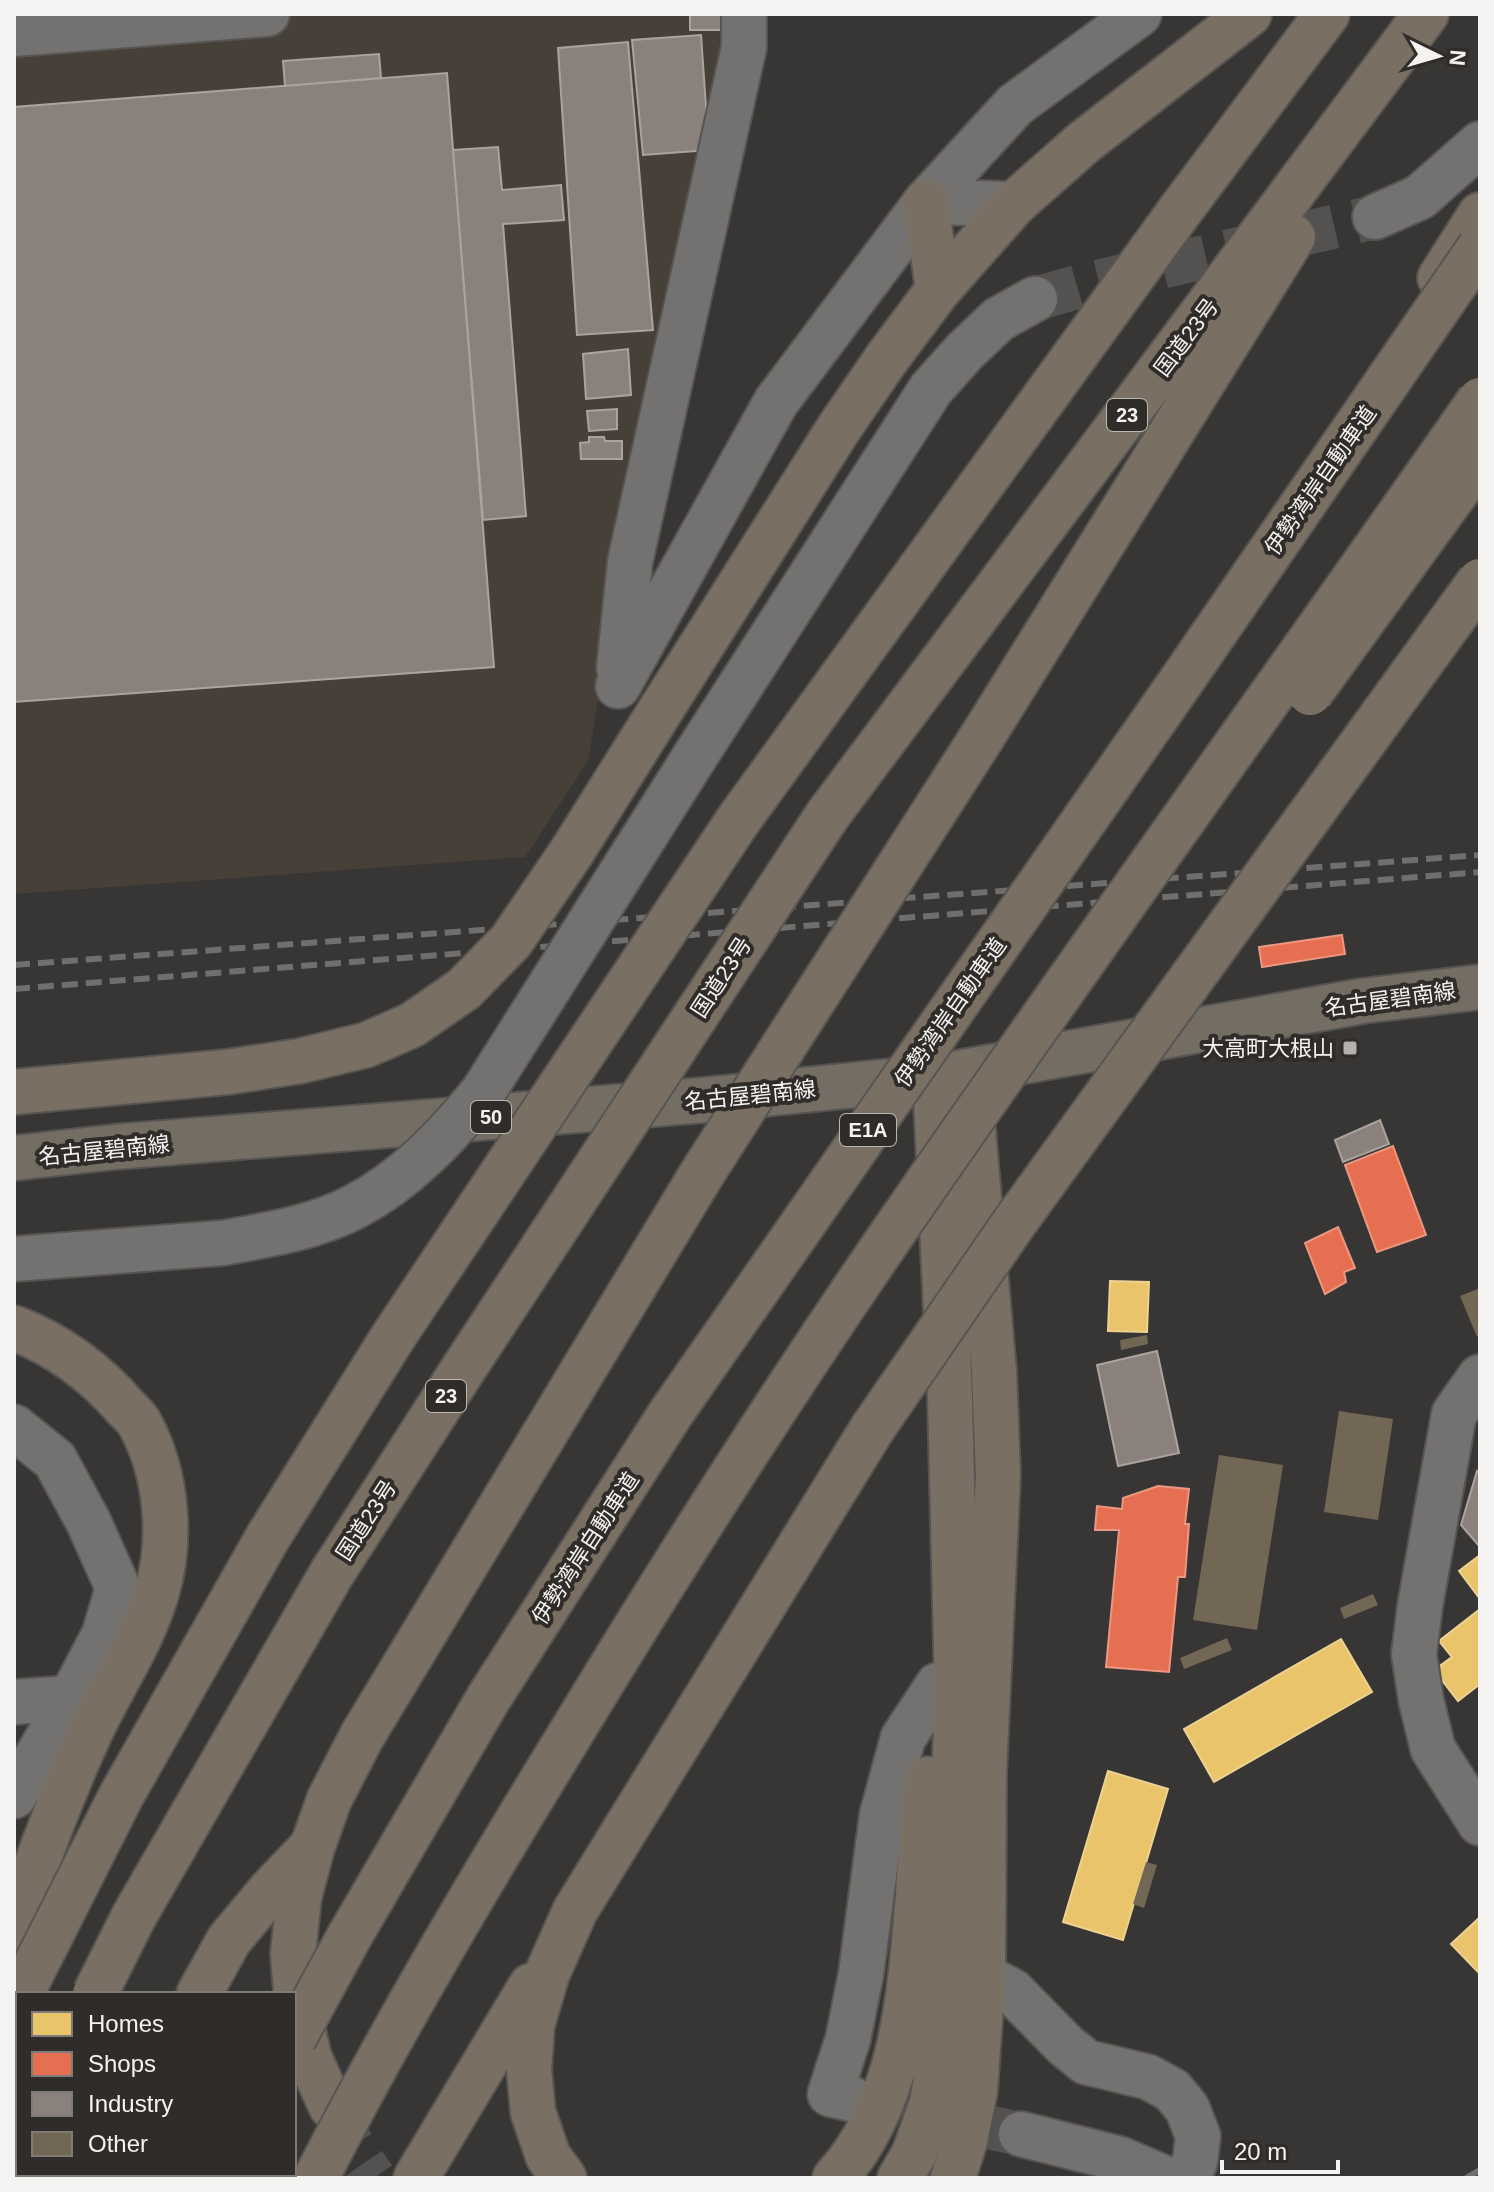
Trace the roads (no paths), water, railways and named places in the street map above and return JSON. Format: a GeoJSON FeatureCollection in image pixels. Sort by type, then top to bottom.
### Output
{"type":"FeatureCollection","features":[{"type":"Feature","properties":{"kind":"highway"},"geometry":{"type":"LineString","coordinates":[[14,1092],[227,1072],[300,1061],[366,1045],[412,1025],[464,989],[511,941],[571,853],[839,428],[938,290],[1014,204],[1083,143],[1249,14]]}},
{"type":"Feature","properties":{"kind":"highway"},"geometry":{"type":"LineString","coordinates":[[22,1992],[121,1796],[268,1537],[393,1337],[739,819],[1179,212],[1327,14]]}},
{"type":"Feature","properties":{"kind":"highway"},"geometry":{"type":"LineString","coordinates":[[331,2106],[309,2057],[297,2004],[293,1954],[299,1897],[312,1848],[329,1800],[362,1736],[703,1172],[982,737],[1429,14]]}},
{"type":"Feature","properties":{"kind":"highway","name":"国道23号"},"geometry":{"type":"LineString","coordinates":[[96,1992],[134,1916],[332,1573],[827,816],[1429,14]]}},
{"type":"Feature","properties":{"kind":"highway"},"geometry":{"type":"LineString","coordinates":[[926,202],[938,290]]}},
{"type":"Feature","properties":{"kind":"highway"},"geometry":{"type":"LineString","coordinates":[[1182,680],[1480,215]]}},
{"type":"Feature","properties":{"kind":"highway","name":"伊勢湾岸自動車道"},"geometry":{"type":"LineString","coordinates":[[296,2034],[488,1699],[671,1413],[1480,247]]}},
{"type":"Feature","properties":{"kind":"highway"},"geometry":{"type":"LineString","coordinates":[[316,2178],[500,1848],[639,1619],[765,1423],[917,1198],[1480,400]]}},
{"type":"Feature","properties":{"kind":"highway"},"geometry":{"type":"LineString","coordinates":[[917,1198],[1211,828],[1480,459]]}},
{"type":"Feature","properties":{"kind":"highway"},"geometry":{"type":"LineString","coordinates":[[416,2178],[575,1911],[872,1429],[1014,1223],[1480,581]]}},
{"type":"Feature","properties":{"kind":"highway"},"geometry":{"type":"LineString","coordinates":[[900,2178],[914,2154],[932,2103],[944,2032],[949,1969],[957,1687],[950,1396],[951,1074]]}},
{"type":"Feature","properties":{"kind":"highway"},"geometry":{"type":"LineString","coordinates":[[951,1074],[994,1372],[998,1475],[984,1774],[983,1976],[975,2091],[953,2178]]}},
{"type":"Feature","properties":{"kind":"highway"},"geometry":{"type":"LineString","coordinates":[[14,1328],[75,1359],[111,1391],[140,1424],[157,1466],[164,1508],[165,1552],[157,1591],[142,1634],[88,1737],[38,1858],[14,1931]]}},
{"type":"Feature","properties":{"kind":"highway"},"geometry":{"type":"LineString","coordinates":[[835,2178],[847,2165],[873,2122],[891,2076],[906,2014],[954,1539]]}},
{"type":"Feature","properties":{"kind":"highway"},"geometry":{"type":"LineString","coordinates":[[200,1992],[229,1940],[269,1892],[312,1848]]}},
{"type":"Feature","properties":{"kind":"highway"},"geometry":{"type":"LineString","coordinates":[[564,2178],[548,2156],[533,2112],[529,2070],[532,2025],[547,1974],[575,1911]]}},
{"type":"Feature","properties":{"kind":"main road","name":"名古屋碧南線"},"geometry":{"type":"LineString","coordinates":[[14,1158],[114,1147],[704,1100],[951,1074],[1362,1001],[1480,987]]}},
{"type":"Feature","properties":{"kind":"street"},"geometry":{"type":"LineString","coordinates":[[14,34],[267,14]]}},
{"type":"Feature","properties":{"kind":"street"},"geometry":{"type":"LineString","coordinates":[[744,14],[744,47],[630,562],[618,686],[776,402],[926,202],[1015,105],[1139,14]]}},
{"type":"Feature","properties":{"kind":"street"},"geometry":{"type":"LineString","coordinates":[[1375,217],[1420,197],[1480,144]]}},
{"type":"Feature","properties":{"kind":"street"},"geometry":{"type":"LineString","coordinates":[[926,202],[1014,204]]}},
{"type":"Feature","properties":{"kind":"street"},"geometry":{"type":"LineString","coordinates":[[14,1259],[222,1243],[271,1234],[353,1207],[421,1160],[452,1130],[483,1092],[931,389],[999,319],[1035,299]]}},
{"type":"Feature","properties":{"kind":"street"},"geometry":{"type":"LineString","coordinates":[[1480,1377],[1454,1414],[1414,1654],[1433,1749],[1480,1823]]}},
{"type":"Feature","properties":{"kind":"street"},"geometry":{"type":"LineString","coordinates":[[14,1427],[55,1460],[89,1523],[118,1588],[104,1635],[14,1796]]}},
{"type":"Feature","properties":{"kind":"street"},"geometry":{"type":"LineString","coordinates":[[841,2097],[882,1815],[903,1738],[938,1685]]}},
{"type":"Feature","properties":{"kind":"street"},"geometry":{"type":"LineString","coordinates":[[14,1702],[71,1698]]}},
{"type":"Feature","properties":{"kind":"street"},"geometry":{"type":"LineString","coordinates":[[983,1976],[1012,1991],[1086,2062],[1148,2077],[1172,2090],[1187,2108],[1198,2136],[1195,2162],[1187,2178]]}},
{"type":"Feature","properties":{"kind":"street"},"geometry":{"type":"LineString","coordinates":[[1021,2134],[1120,2159],[1164,2178]]}},
{"type":"Feature","properties":{"kind":"tunnel"},"geometry":{"type":"LineString","coordinates":[[1035,299],[1375,217]]}},
{"type":"Feature","properties":{"kind":"tunnel"},"geometry":{"type":"LineString","coordinates":[[852,2099],[1021,2134]]}},
{"type":"Feature","properties":{"kind":"tunnel"},"geometry":{"type":"LineString","coordinates":[[331,2106],[374,2178]]}},
{"type":"Feature","properties":{"kind":"railway"},"geometry":{"type":"LineString","coordinates":[[14,965],[1480,855]]}},
{"type":"Feature","properties":{"kind":"railway"},"geometry":{"type":"LineString","coordinates":[[14,989],[1480,872]]}},
{"type":"Feature","properties":{"kind":"railway"},"geometry":{"type":"LineString","coordinates":[[1466,2178],[1480,2170]]}},
{"type":"Feature","properties":{"kind":"place","name":"大高町大根山"},"geometry":{"type":"Point","coordinates":[1350,1048]}}]}
